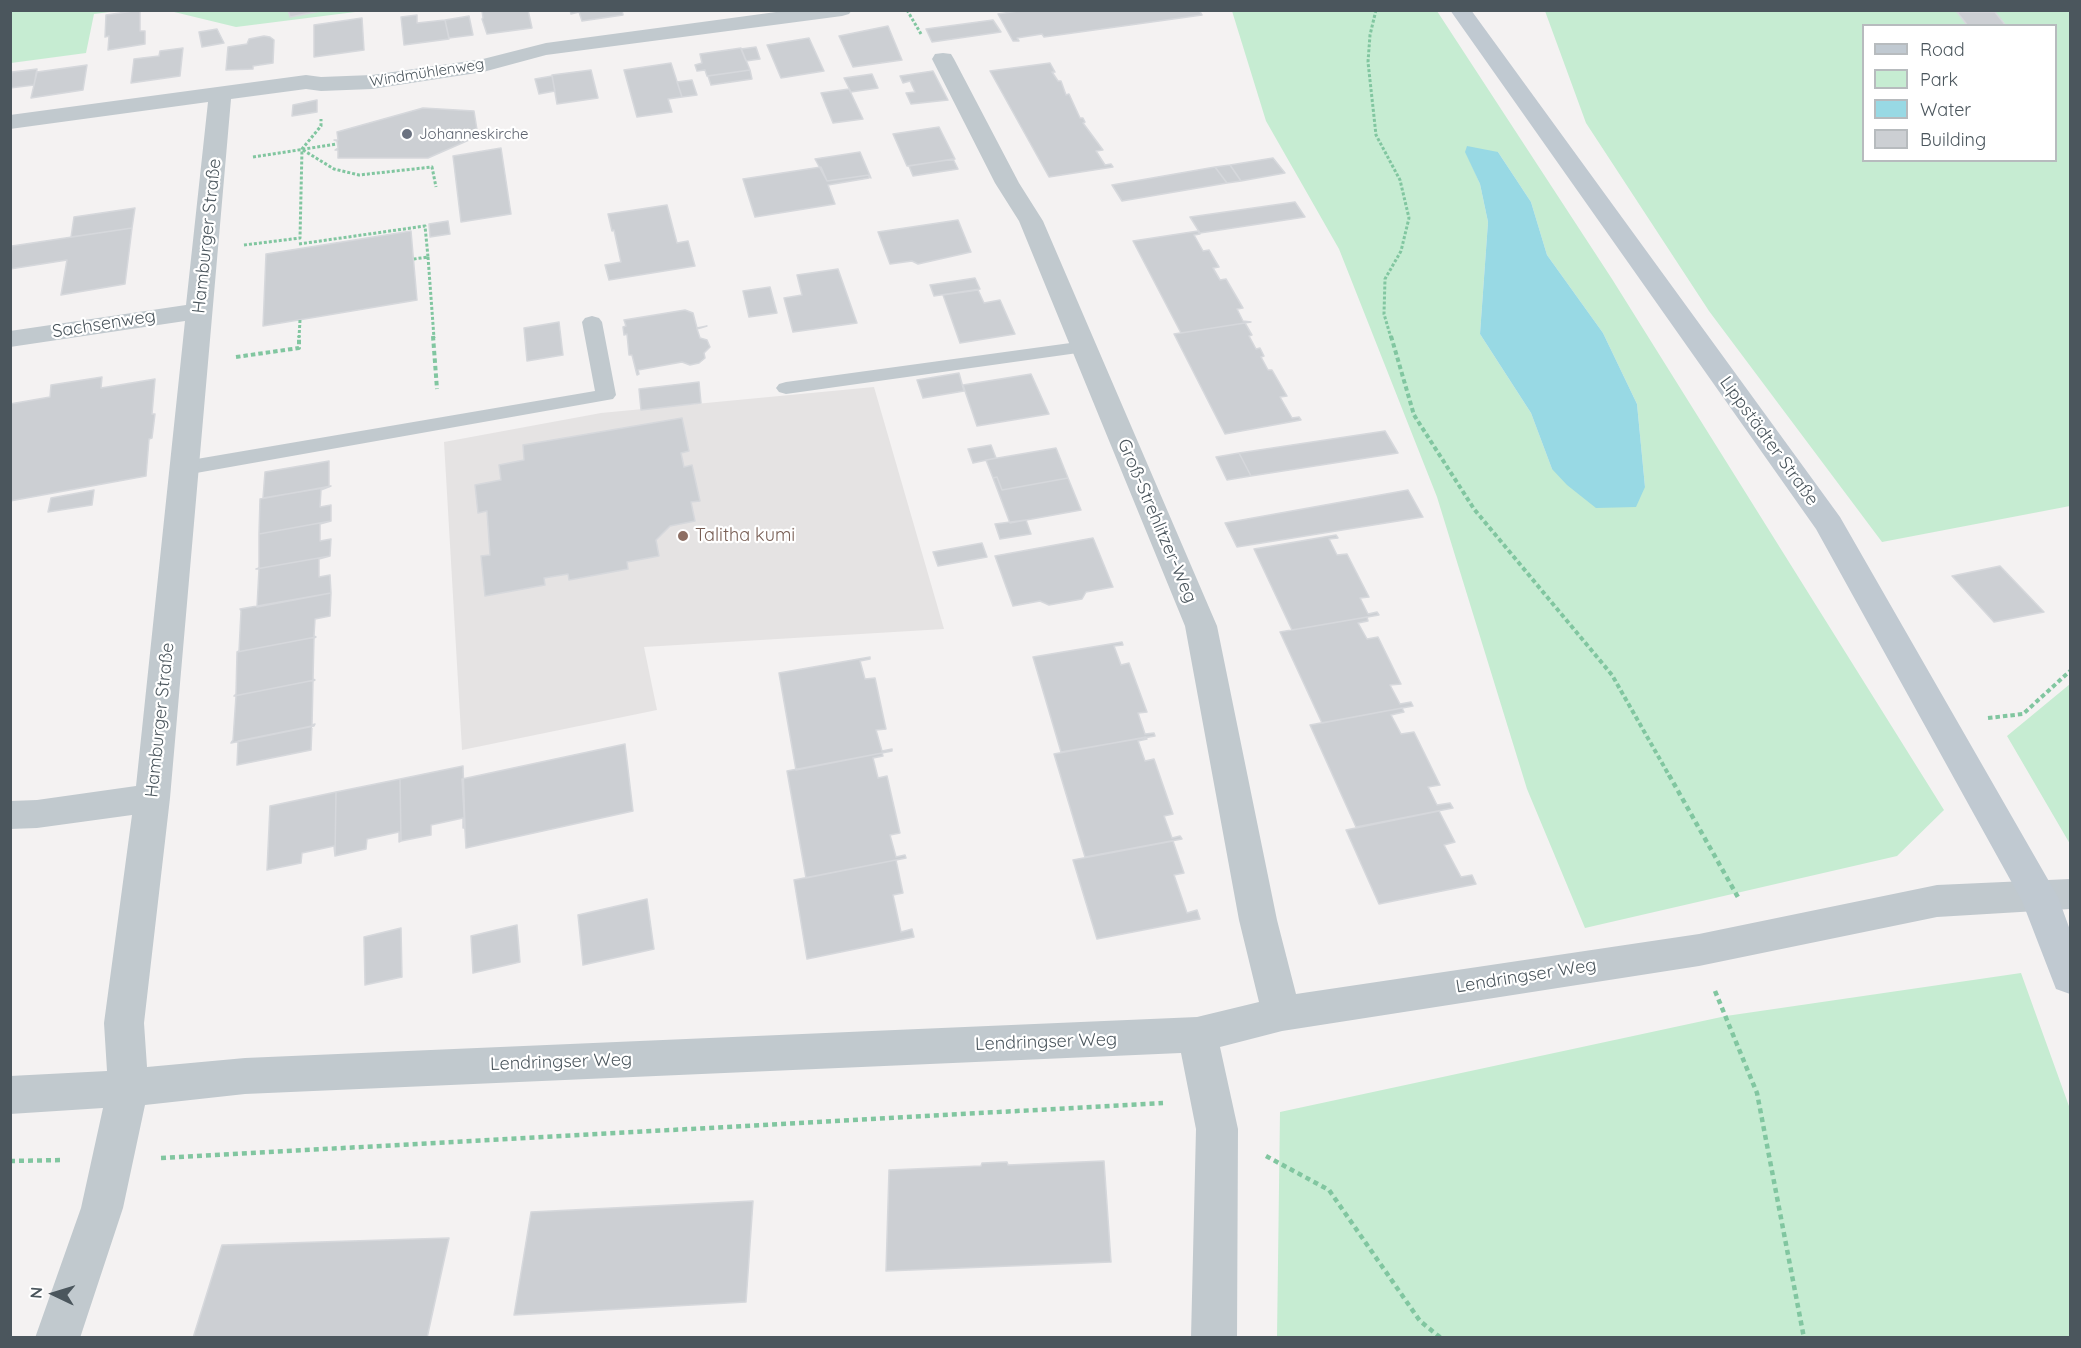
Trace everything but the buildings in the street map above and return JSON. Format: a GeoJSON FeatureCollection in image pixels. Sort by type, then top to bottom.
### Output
{"type":"FeatureCollection","features":[{"type":"Feature","properties":{"kind":"main road","name":"Lippstädter Straße"},"geometry":{"type":"LineString","coordinates":[[1461,10],[1829,524],[1942,722],[2054,896],[2070,977]]}},
{"type":"Feature","properties":{"kind":"street","name":"Windmühlenweg"},"geometry":{"type":"LineString","coordinates":[[10,122],[306,82],[321,84],[372,82],[483,65],[546,50],[842,10]]}},
{"type":"Feature","properties":{"kind":"street","name":"Groß-Strehlitzer-Weg"},"geometry":{"type":"LineString","coordinates":[[943,59],[1007,183],[1031,221],[1201,626],[1258,920],[1282,1014]]}},
{"type":"Feature","properties":{"kind":"street","name":"Hamburger Straße"},"geometry":{"type":"LineString","coordinates":[[57,1338],[102,1208],[128,1088],[124,1023],[152,798],[186,468],[220,93]]}},
{"type":"Feature","properties":{"kind":"street","name":"Sachsenweg"},"geometry":{"type":"LineString","coordinates":[[10,339],[199,311]]}},
{"type":"Feature","properties":{"kind":"street"},"geometry":{"type":"LineString","coordinates":[[10,815],[38,814],[152,798]]}},
{"type":"Feature","properties":{"kind":"street","name":"Lendringser Weg"},"geometry":{"type":"LineString","coordinates":[[10,1095],[128,1088],[257,1075],[1197,1035],[1282,1014],[1699,950],[1937,901],[2054,896]]}},
{"type":"Feature","properties":{"kind":"street"},"geometry":{"type":"LineString","coordinates":[[1197,1035],[1217,1130],[1214,1338]]}},
{"type":"Feature","properties":{"kind":"lane"},"geometry":{"type":"LineString","coordinates":[[186,468],[606,395],[592,322]]}},
{"type":"Feature","properties":{"kind":"lane"},"geometry":{"type":"LineString","coordinates":[[786,388],[1085,347]]}},
{"type":"Feature","properties":{"kind":"path"},"geometry":{"type":"LineString","coordinates":[[1376,10],[1370,35],[1368,62],[1376,135],[1400,180],[1409,218],[1401,251],[1385,279],[1384,314],[1414,415],[1474,509],[1612,675],[1761,938]]}},
{"type":"Feature","properties":{"kind":"path"},"geometry":{"type":"LineString","coordinates":[[299,249],[302,149],[321,126],[321,84]]}},
{"type":"Feature","properties":{"kind":"path"},"geometry":{"type":"LineString","coordinates":[[268,155],[337,144]]}},
{"type":"Feature","properties":{"kind":"path"},"geometry":{"type":"LineString","coordinates":[[302,149],[334,169],[359,175],[432,167],[436,187]]}},
{"type":"Feature","properties":{"kind":"path"},"geometry":{"type":"LineString","coordinates":[[299,244],[425,226],[440,423]]}},
{"type":"Feature","properties":{"kind":"path"},"geometry":{"type":"LineString","coordinates":[[251,244],[300,238]]}},
{"type":"Feature","properties":{"kind":"path"},"geometry":{"type":"LineString","coordinates":[[414,259],[429,257]]}},
{"type":"Feature","properties":{"kind":"path"},"geometry":{"type":"LineString","coordinates":[[194,363],[299,348],[300,320]]}},
{"type":"Feature","properties":{"kind":"path"},"geometry":{"type":"LineString","coordinates":[[1942,722],[2023,714],[2070,671]]}},
{"type":"Feature","properties":{"kind":"path"},"geometry":{"type":"LineString","coordinates":[[1699,950],[1757,1093],[1804,1338]]}},
{"type":"Feature","properties":{"kind":"path"},"geometry":{"type":"LineString","coordinates":[[10,1161],[47,1159],[112,1161],[1161,1102],[1329,1190],[1420,1321],[1441,1338]]}},
{"type":"Feature","properties":{"kind":"shaded area","name":"Talitha kumi"},"geometry":{"type":"Polygon","coordinates":[[[874,387],[944,629],[644,647],[657,710],[462,750],[444,442],[601,413],[874,387]]]}},
{"type":"Feature","properties":{"kind":"green space"},"geometry":{"type":"Polygon","coordinates":[[[10,11],[117,11],[94,14],[86,53],[11,63],[10,11]]]}},
{"type":"Feature","properties":{"kind":"green space"},"geometry":{"type":"Polygon","coordinates":[[[170,11],[363,11],[236,27],[170,11]]]}},
{"type":"Feature","properties":{"kind":"green space"},"geometry":{"type":"Polygon","coordinates":[[[1232,11],[1437,11],[1612,279],[1944,810],[1897,856],[1585,928],[1527,789],[1437,497],[1339,249],[1266,121],[1232,11]],[[1466,152],[1480,184],[1488,222],[1480,334],[1531,413],[1552,469],[1645,487],[1637,404],[1603,333],[1547,255],[1531,202],[1498,152],[1466,152]]]}},
{"type":"Feature","properties":{"kind":"green space"},"geometry":{"type":"Polygon","coordinates":[[[1545,11],[2070,11],[2070,506],[1882,542],[1709,311],[1586,123],[1545,11]]]}},
{"type":"Feature","properties":{"kind":"green space"},"geometry":{"type":"Polygon","coordinates":[[[2070,684],[2070,844],[2007,736],[2070,684]]]}},
{"type":"Feature","properties":{"kind":"green space"},"geometry":{"type":"Polygon","coordinates":[[[2021,973],[2070,1109],[2070,1337],[1277,1337],[1280,1112],[1726,1016],[2021,973]]]}},
{"type":"Feature","properties":{"kind":"water"},"geometry":{"type":"Polygon","coordinates":[[[1467,146],[1498,152],[1531,202],[1547,255],[1603,333],[1637,404],[1645,487],[1636,507],[1596,508],[1567,485],[1552,469],[1531,413],[1480,334],[1488,222],[1480,184],[1465,152],[1467,146]]]}},
{"type":"Feature","properties":{"kind":"place","name":"Johanneskirche"},"geometry":{"type":"Point","coordinates":[407,134]}},
{"type":"Feature","properties":{"kind":"place","name":"Talitha kumi"},"geometry":{"type":"Point","coordinates":[683,536]}}]}
